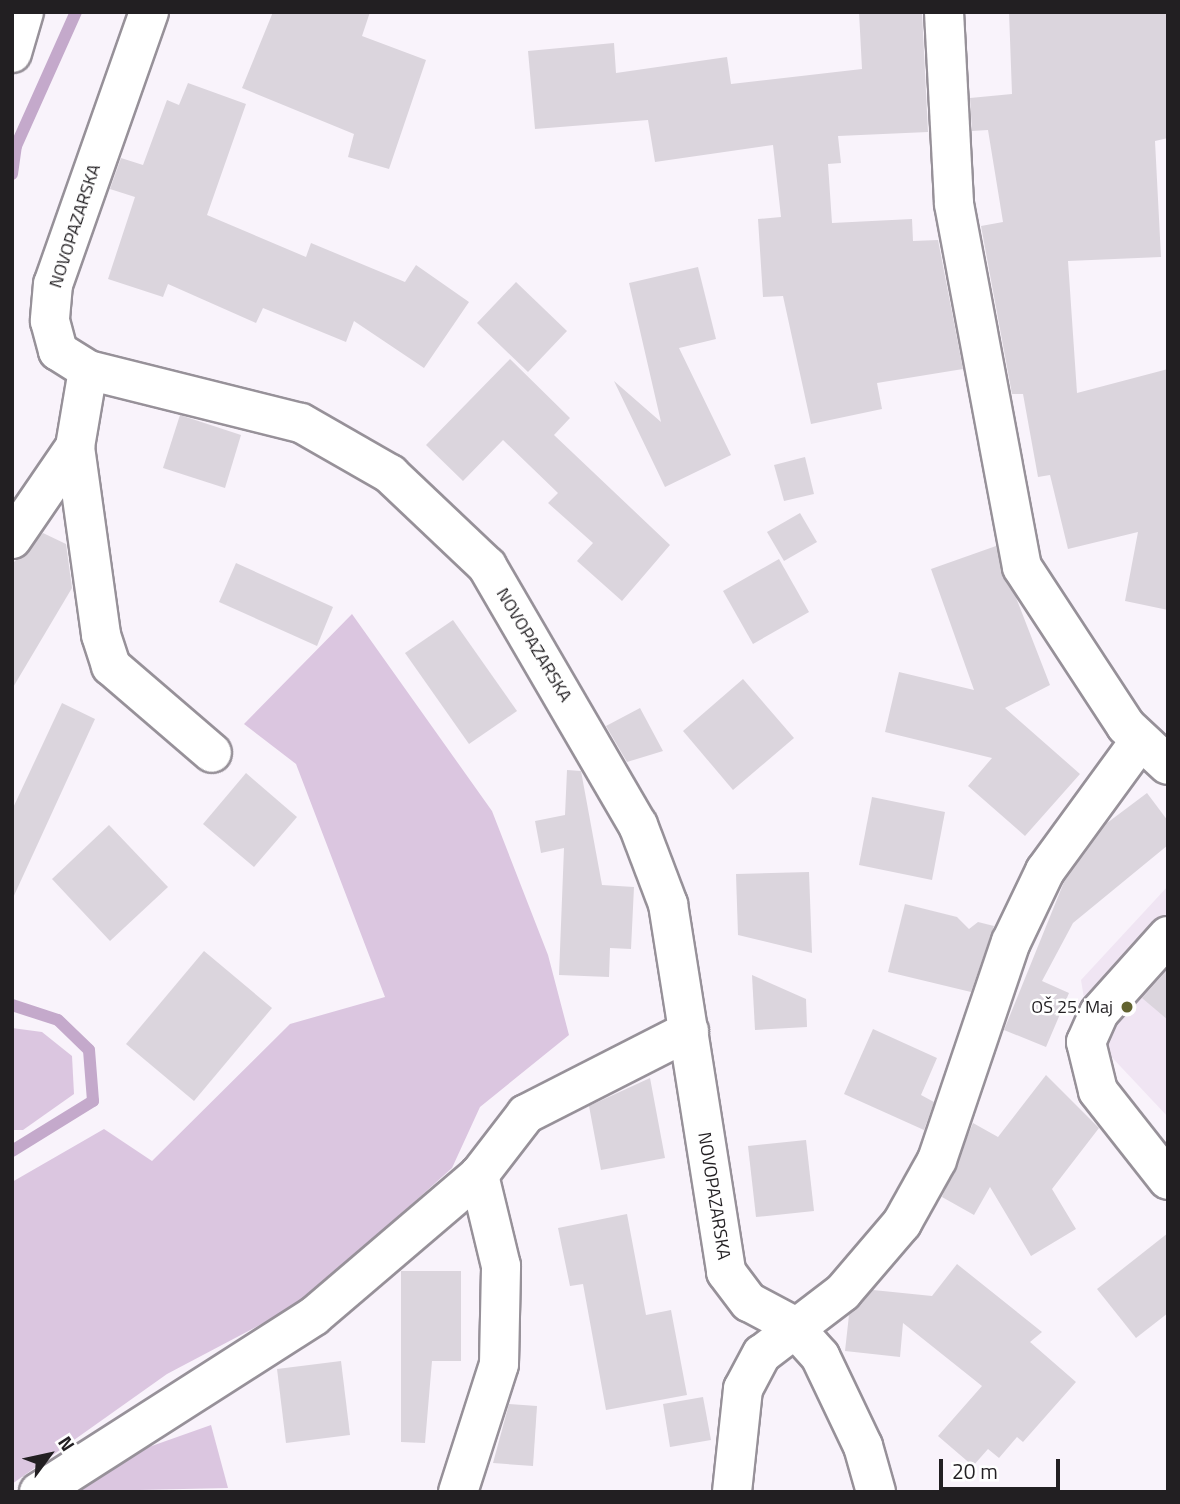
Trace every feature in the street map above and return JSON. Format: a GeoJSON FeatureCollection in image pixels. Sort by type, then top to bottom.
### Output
{"type":"FeatureCollection","features":[{"type":"Feature","properties":{"kind":"street"},"geometry":{"type":"LineString","coordinates":[[12,53],[24,12]]}},
{"type":"Feature","properties":{"kind":"street","name":"NOVOPAZARSKA"},"geometry":{"type":"LineString","coordinates":[[149,12],[53,284],[50,321],[58,351],[88,370],[301,423],[390,474],[487,566],[638,825],[668,904],[726,1272],[749,1302],[792,1325],[820,1356],[863,1447],[876,1492]]}},
{"type":"Feature","properties":{"kind":"street"},"geometry":{"type":"LineString","coordinates":[[732,1492],[743,1390],[762,1354],[792,1325],[843,1292],[902,1223],[937,1160],[1011,942],[1045,871],[1153,753],[1022,567],[954,204],[944,12]]}},
{"type":"Feature","properties":{"kind":"street"},"geometry":{"type":"LineString","coordinates":[[88,370],[75,447],[101,635],[111,666],[212,753]]}},
{"type":"Feature","properties":{"kind":"street"},"geometry":{"type":"LineString","coordinates":[[12,539],[75,447]]}},
{"type":"Feature","properties":{"kind":"street"},"geometry":{"type":"LineString","coordinates":[[1168,936],[1099,1013],[1086,1042],[1098,1091],[1168,1180]]}},
{"type":"Feature","properties":{"kind":"street"},"geometry":{"type":"LineString","coordinates":[[39,1492],[314,1316],[479,1175],[526,1114],[689,1031]]}},
{"type":"Feature","properties":{"kind":"street"},"geometry":{"type":"LineString","coordinates":[[458,1492],[499,1364],[501,1266],[479,1175]]}},
{"type":"Feature","properties":{"kind":"shaded area"},"geometry":{"type":"Polygon","coordinates":[[[352,614],[492,811],[548,955],[569,1035],[480,1107],[452,1168],[303,1302],[167,1374],[12,1484],[12,1182],[104,1129],[152,1161],[290,1024],[385,997],[296,764],[244,724],[352,614]]]}},
{"type":"Feature","properties":{"kind":"shaded area","name":"OŠ 25. Maj"},"geometry":{"type":"Polygon","coordinates":[[[1168,886],[1168,1117],[1090,1034],[1081,980],[1168,886]]]}},
{"type":"Feature","properties":{"kind":"shaded area"},"geometry":{"type":"Polygon","coordinates":[[[12,1028],[42,1032],[72,1056],[74,1094],[23,1130],[12,1130],[12,1028]]]}},
{"type":"Feature","properties":{"kind":"shaded area"},"geometry":{"type":"Polygon","coordinates":[[[211,1425],[228,1488],[50,1492],[67,1476],[211,1425]]]}},
{"type":"Feature","properties":{"kind":"building"},"geometry":{"type":"Polygon","coordinates":[[[273,12],[370,12],[362,36],[426,60],[389,169],[348,157],[354,134],[242,88],[273,12]]]}},
{"type":"Feature","properties":{"kind":"building"},"geometry":{"type":"Polygon","coordinates":[[[859,12],[922,12],[928,132],[838,136],[841,163],[828,164],[832,223],[912,219],[913,241],[938,240],[963,369],[877,383],[882,409],[811,424],[783,296],[763,297],[758,219],[781,217],[773,145],[655,162],[648,120],[535,129],[528,51],[614,43],[616,73],[727,57],[731,84],[862,69],[859,12]]]}},
{"type":"Feature","properties":{"kind":"building"},"geometry":{"type":"Polygon","coordinates":[[[1009,12],[1168,12],[1168,138],[1155,141],[1161,257],[1068,261],[1077,393],[1168,369],[1168,610],[1125,601],[1138,532],[1068,549],[1050,475],[1038,477],[1023,394],[1012,394],[981,226],[1003,222],[988,130],[972,131],[970,98],[1012,94],[1009,12]]]}},
{"type":"Feature","properties":{"kind":"building"},"geometry":{"type":"Polygon","coordinates":[[[188,83],[246,104],[207,215],[306,257],[311,243],[405,282],[416,265],[469,302],[424,368],[354,321],[346,342],[263,308],[256,323],[168,284],[163,297],[108,279],[135,197],[110,189],[121,158],[143,165],[167,100],[179,105],[188,83]]]}},
{"type":"Feature","properties":{"kind":"building"},"geometry":{"type":"Polygon","coordinates":[[[698,267],[716,339],[679,348],[731,455],[665,487],[614,381],[661,422],[629,283],[698,267]]]}},
{"type":"Feature","properties":{"kind":"building"},"geometry":{"type":"Polygon","coordinates":[[[516,282],[567,331],[528,372],[477,323],[516,282]]]}},
{"type":"Feature","properties":{"kind":"building"},"geometry":{"type":"Polygon","coordinates":[[[510,359],[570,418],[554,435],[670,545],[622,601],[577,561],[593,543],[548,503],[558,493],[503,440],[463,481],[426,445],[510,359]]]}},
{"type":"Feature","properties":{"kind":"building"},"geometry":{"type":"Polygon","coordinates":[[[180,415],[241,435],[225,488],[163,468],[180,415]]]}},
{"type":"Feature","properties":{"kind":"building"},"geometry":{"type":"Polygon","coordinates":[[[805,457],[814,494],[784,501],[774,465],[805,457]]]}},
{"type":"Feature","properties":{"kind":"building"},"geometry":{"type":"Polygon","coordinates":[[[800,513],[817,542],[784,561],[767,532],[800,513]]]}},
{"type":"Feature","properties":{"kind":"building"},"geometry":{"type":"Polygon","coordinates":[[[43,533],[66,544],[72,588],[12,689],[12,564],[43,533]]]}},
{"type":"Feature","properties":{"kind":"building"},"geometry":{"type":"Polygon","coordinates":[[[996,546],[1050,685],[1005,708],[1080,774],[1025,836],[968,786],[992,758],[885,732],[899,672],[974,690],[931,569],[996,546]]]}},
{"type":"Feature","properties":{"kind":"building"},"geometry":{"type":"Polygon","coordinates":[[[779,559],[809,612],[753,644],[723,591],[779,559]]]}},
{"type":"Feature","properties":{"kind":"building"},"geometry":{"type":"Polygon","coordinates":[[[236,563],[333,607],[317,646],[219,602],[236,563]]]}},
{"type":"Feature","properties":{"kind":"building"},"geometry":{"type":"Polygon","coordinates":[[[453,620],[517,711],[469,744],[405,653],[453,620]]]}},
{"type":"Feature","properties":{"kind":"building"},"geometry":{"type":"Polygon","coordinates":[[[743,679],[794,738],[733,790],[683,731],[743,679]]]}},
{"type":"Feature","properties":{"kind":"building"},"geometry":{"type":"Polygon","coordinates":[[[62,703],[95,719],[12,900],[12,810],[62,703]]]}},
{"type":"Feature","properties":{"kind":"building"},"geometry":{"type":"Polygon","coordinates":[[[640,708],[663,751],[627,762],[606,726],[640,708]]]}},
{"type":"Feature","properties":{"kind":"building"},"geometry":{"type":"Polygon","coordinates":[[[567,770],[581,771],[602,885],[634,887],[631,949],[610,948],[609,977],[559,975],[564,848],[541,853],[535,821],[565,815],[567,770]]]}},
{"type":"Feature","properties":{"kind":"building"},"geometry":{"type":"Polygon","coordinates":[[[246,773],[297,817],[254,867],[203,824],[246,773]]]}},
{"type":"Feature","properties":{"kind":"building"},"geometry":{"type":"Polygon","coordinates":[[[1147,793],[1168,821],[1168,845],[1073,923],[1042,981],[1069,993],[1046,1047],[1004,1030],[1064,882],[1107,823],[1147,793]]]}},
{"type":"Feature","properties":{"kind":"building"},"geometry":{"type":"Polygon","coordinates":[[[872,797],[945,812],[932,880],[859,865],[872,797]]]}},
{"type":"Feature","properties":{"kind":"building"},"geometry":{"type":"Polygon","coordinates":[[[109,825],[168,887],[110,941],[52,879],[109,825]]]}},
{"type":"Feature","properties":{"kind":"building"},"geometry":{"type":"Polygon","coordinates":[[[809,872],[812,953],[738,935],[736,874],[809,872]]]}},
{"type":"Feature","properties":{"kind":"building"},"geometry":{"type":"Polygon","coordinates":[[[905,904],[957,917],[969,929],[978,922],[994,926],[971,992],[888,972],[905,904]]]}},
{"type":"Feature","properties":{"kind":"building"},"geometry":{"type":"Polygon","coordinates":[[[204,951],[272,1008],[194,1101],[126,1044],[204,951]]]}},
{"type":"Feature","properties":{"kind":"building"},"geometry":{"type":"Polygon","coordinates":[[[1168,969],[1168,1020],[1142,998],[1168,969]]]}},
{"type":"Feature","properties":{"kind":"building"},"geometry":{"type":"Polygon","coordinates":[[[752,975],[806,999],[807,1027],[755,1030],[752,975]]]}},
{"type":"Feature","properties":{"kind":"building"},"geometry":{"type":"Polygon","coordinates":[[[873,1029],[937,1058],[921,1095],[934,1102],[924,1130],[844,1094],[873,1029]]]}},
{"type":"Feature","properties":{"kind":"building"},"geometry":{"type":"Polygon","coordinates":[[[1046,1075],[1099,1128],[1052,1189],[1076,1229],[1031,1256],[990,1187],[974,1215],[942,1197],[973,1123],[998,1137],[1046,1075]]]}},
{"type":"Feature","properties":{"kind":"building"},"geometry":{"type":"Polygon","coordinates":[[[650,1078],[665,1158],[601,1170],[589,1106],[650,1078]]]}},
{"type":"Feature","properties":{"kind":"building"},"geometry":{"type":"Polygon","coordinates":[[[806,1140],[814,1211],[756,1217],[748,1146],[806,1140]]]}},
{"type":"Feature","properties":{"kind":"building"},"geometry":{"type":"Polygon","coordinates":[[[627,1214],[646,1315],[671,1310],[687,1395],[606,1410],[583,1284],[570,1286],[558,1228],[627,1214]]]}},
{"type":"Feature","properties":{"kind":"building"},"geometry":{"type":"Polygon","coordinates":[[[1168,1233],[1168,1313],[1136,1338],[1097,1289],[1168,1233]]]}},
{"type":"Feature","properties":{"kind":"building"},"geometry":{"type":"Polygon","coordinates":[[[957,1264],[1042,1332],[1030,1342],[1076,1382],[1023,1442],[1017,1437],[999,1458],[988,1449],[973,1466],[938,1436],[982,1386],[903,1323],[900,1357],[845,1351],[849,1315],[873,1290],[932,1296],[957,1264]]]}},
{"type":"Feature","properties":{"kind":"building"},"geometry":{"type":"Polygon","coordinates":[[[401,1271],[461,1271],[461,1361],[432,1361],[425,1443],[401,1442],[401,1271]]]}},
{"type":"Feature","properties":{"kind":"building"},"geometry":{"type":"Polygon","coordinates":[[[341,1361],[350,1435],[286,1443],[277,1369],[341,1361]]]}},
{"type":"Feature","properties":{"kind":"building"},"geometry":{"type":"Polygon","coordinates":[[[703,1397],[711,1440],[670,1447],[663,1404],[703,1397]]]}},
{"type":"Feature","properties":{"kind":"building"},"geometry":{"type":"Polygon","coordinates":[[[509,1404],[537,1406],[533,1466],[493,1463],[509,1404]]]}},
{"type":"Feature","properties":{"kind":"waterway"},"geometry":{"type":"LineString","coordinates":[[12,174],[16,146],[76,12]]}},
{"type":"Feature","properties":{"kind":"waterway"},"geometry":{"type":"LineString","coordinates":[[12,1005],[58,1020],[89,1050],[93,1101],[12,1151]]}},
{"type":"Feature","properties":{"kind":"place","name":"OŠ 25. Maj"},"geometry":{"type":"Point","coordinates":[1127,1007]}}]}
